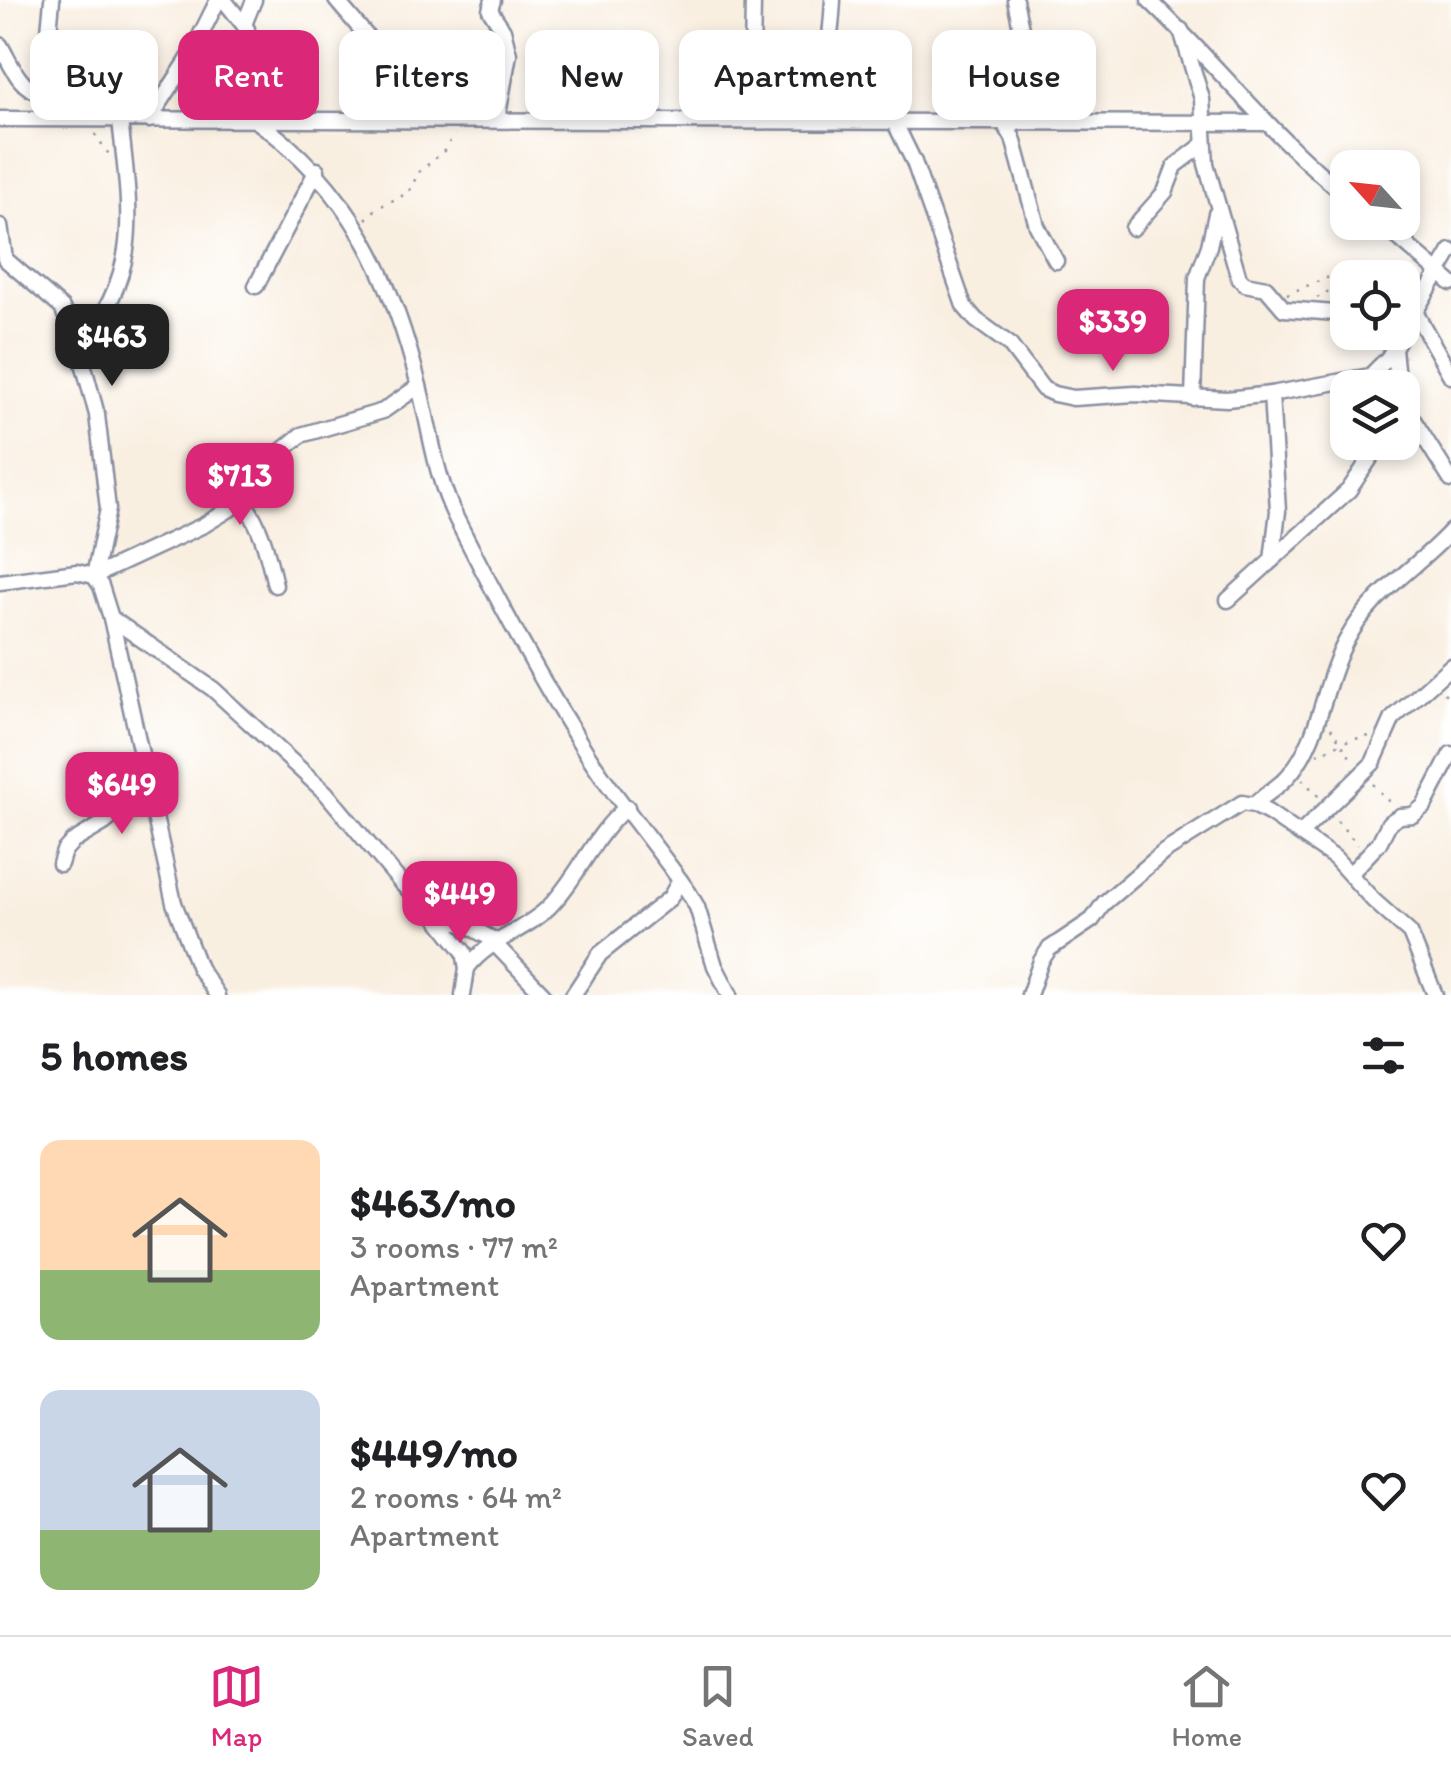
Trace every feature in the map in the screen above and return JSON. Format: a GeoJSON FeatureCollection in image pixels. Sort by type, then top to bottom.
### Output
{"type":"FeatureCollection","features":[{"type":"Feature","properties":{"kind":"street"},"geometry":{"type":"LineString","coordinates":[[49,30],[52,0]]}},
{"type":"Feature","properties":{"kind":"street"},"geometry":{"type":"LineString","coordinates":[[158,106],[221,0],[246,26]]}},
{"type":"Feature","properties":{"kind":"street"},"geometry":{"type":"LineString","coordinates":[[246,30],[254,0]]}},
{"type":"Feature","properties":{"kind":"street"},"geometry":{"type":"LineString","coordinates":[[336,0],[362,30]]}},
{"type":"Feature","properties":{"kind":"street"},"geometry":{"type":"LineString","coordinates":[[493,0],[490,10],[503,30]]}},
{"type":"Feature","properties":{"kind":"street"},"geometry":{"type":"LineString","coordinates":[[751,121],[753,0]]}},
{"type":"Feature","properties":{"kind":"street"},"geometry":{"type":"LineString","coordinates":[[781,121],[825,64],[830,50],[833,0]]}},
{"type":"Feature","properties":{"kind":"street"},"geometry":{"type":"LineString","coordinates":[[1015,0],[1028,66],[1009,124],[1037,226],[1056,261]]}},
{"type":"Feature","properties":{"kind":"street"},"geometry":{"type":"LineString","coordinates":[[1150,0],[1266,123],[1330,180]]}},
{"type":"Feature","properties":{"kind":"street"},"geometry":{"type":"LineString","coordinates":[[1181,30],[1198,80],[1203,145],[1217,208],[1239,278],[1245,284],[1266,288],[1284,309],[1330,312]]}},
{"type":"Feature","properties":{"kind":"street"},"geometry":{"type":"LineString","coordinates":[[505,38],[509,54],[505,70]]}},
{"type":"Feature","properties":{"kind":"street"},"geometry":{"type":"LineString","coordinates":[[0,45],[20,81],[30,89]]}},
{"type":"Feature","properties":{"kind":"street"},"geometry":{"type":"LineString","coordinates":[[0,119],[30,118]]}},
{"type":"Feature","properties":{"kind":"street"},"geometry":{"type":"LineString","coordinates":[[79,348],[106,314],[125,270],[128,248],[120,120]]}},
{"type":"Feature","properties":{"kind":"street"},"geometry":{"type":"LineString","coordinates":[[251,120],[317,170],[343,203],[384,279],[402,324],[434,456],[455,516],[589,756],[697,907],[715,966],[730,995]]}},
{"type":"Feature","properties":{"kind":"street"},"geometry":{"type":"LineString","coordinates":[[493,120],[1266,123]]}},
{"type":"Feature","properties":{"kind":"street"},"geometry":{"type":"LineString","coordinates":[[895,123],[920,177],[964,306],[1009,344],[1044,388],[1072,398],[1271,394],[1370,376],[1392,350]]}},
{"type":"Feature","properties":{"kind":"street"},"geometry":{"type":"LineString","coordinates":[[1133,228],[1164,192],[1176,166],[1203,145]]}},
{"type":"Feature","properties":{"kind":"street"},"geometry":{"type":"LineString","coordinates":[[256,286],[317,170]]}},
{"type":"Feature","properties":{"kind":"street"},"geometry":{"type":"LineString","coordinates":[[1193,398],[1197,278],[1210,246],[1217,208]]}},
{"type":"Feature","properties":{"kind":"street"},"geometry":{"type":"LineString","coordinates":[[0,226],[5,259],[62,308],[79,348],[97,415],[108,509],[94,576],[111,618],[174,903],[200,968],[217,995]]}},
{"type":"Feature","properties":{"kind":"street"},"geometry":{"type":"LineString","coordinates":[[1401,240],[1451,283]]}},
{"type":"Feature","properties":{"kind":"street"},"geometry":{"type":"LineString","coordinates":[[1420,303],[1451,251]]}},
{"type":"Feature","properties":{"kind":"street"},"geometry":{"type":"LineString","coordinates":[[1420,321],[1451,376]]}},
{"type":"Feature","properties":{"kind":"street"},"geometry":{"type":"LineString","coordinates":[[0,582],[77,572],[94,576],[204,525],[254,494],[279,453],[301,435],[383,410],[419,386]]}},
{"type":"Feature","properties":{"kind":"street"},"geometry":{"type":"LineString","coordinates":[[1271,394],[1278,511],[1272,560]]}},
{"type":"Feature","properties":{"kind":"street"},"geometry":{"type":"LineString","coordinates":[[1420,430],[1451,480]]}},
{"type":"Feature","properties":{"kind":"street"},"geometry":{"type":"LineString","coordinates":[[1228,600],[1349,490],[1369,460]]}},
{"type":"Feature","properties":{"kind":"street"},"geometry":{"type":"LineString","coordinates":[[243,502],[263,538],[275,586]]}},
{"type":"Feature","properties":{"kind":"street"},"geometry":{"type":"LineString","coordinates":[[1254,804],[1291,773],[1301,757],[1328,681],[1345,642],[1362,616],[1378,595],[1451,531]]}},
{"type":"Feature","properties":{"kind":"street"},"geometry":{"type":"LineString","coordinates":[[111,618],[213,689],[326,793],[374,853],[437,917],[464,952],[467,968],[463,995]]}},
{"type":"Feature","properties":{"kind":"street"},"geometry":{"type":"LineString","coordinates":[[1300,834],[1364,774],[1398,713],[1451,666]]}},
{"type":"Feature","properties":{"kind":"street"},"geometry":{"type":"LineString","coordinates":[[1350,874],[1381,840],[1389,822],[1413,815],[1424,806],[1451,754]]}},
{"type":"Feature","properties":{"kind":"street"},"geometry":{"type":"LineString","coordinates":[[60,864],[72,842],[104,823],[148,788]]}},
{"type":"Feature","properties":{"kind":"street"},"geometry":{"type":"LineString","coordinates":[[1029,995],[1040,961],[1049,948],[1092,920],[1104,903],[1164,852],[1242,803],[1254,804],[1325,848],[1410,933],[1435,995]]}},
{"type":"Feature","properties":{"kind":"street"},"geometry":{"type":"LineString","coordinates":[[467,968],[495,942],[539,917],[554,902],[591,846],[628,808]]}},
{"type":"Feature","properties":{"kind":"street"},"geometry":{"type":"LineString","coordinates":[[573,995],[600,954],[670,898],[680,880]]}},
{"type":"Feature","properties":{"kind":"street"},"geometry":{"type":"LineString","coordinates":[[437,917],[466,925],[495,942],[544,995]]}},
{"type":"Feature","properties":{"kind":"street"},"geometry":{"type":"LineString","coordinates":[[199,995],[200,968]]}},
{"type":"Feature","properties":{"kind":"path"},"geometry":{"type":"LineString","coordinates":[[246,26],[252,30]]}},
{"type":"Feature","properties":{"kind":"path"},"geometry":{"type":"LineString","coordinates":[[89,120],[102,146],[125,171]]}},
{"type":"Feature","properties":{"kind":"path"},"geometry":{"type":"LineString","coordinates":[[359,234],[362,224],[377,208],[408,193],[418,172],[445,150],[462,120]]}},
{"type":"Feature","properties":{"kind":"path"},"geometry":{"type":"LineString","coordinates":[[1274,301],[1330,278]]}},
{"type":"Feature","properties":{"kind":"path"},"geometry":{"type":"LineString","coordinates":[[1300,310],[1330,291]]}},
{"type":"Feature","properties":{"kind":"path"},"geometry":{"type":"LineString","coordinates":[[1319,714],[1364,774],[1403,816]]}},
{"type":"Feature","properties":{"kind":"path"},"geometry":{"type":"LineString","coordinates":[[1301,757],[1388,728]]}},
{"type":"Feature","properties":{"kind":"path"},"geometry":{"type":"LineString","coordinates":[[1291,773],[1306,782],[1366,853]]}}]}
